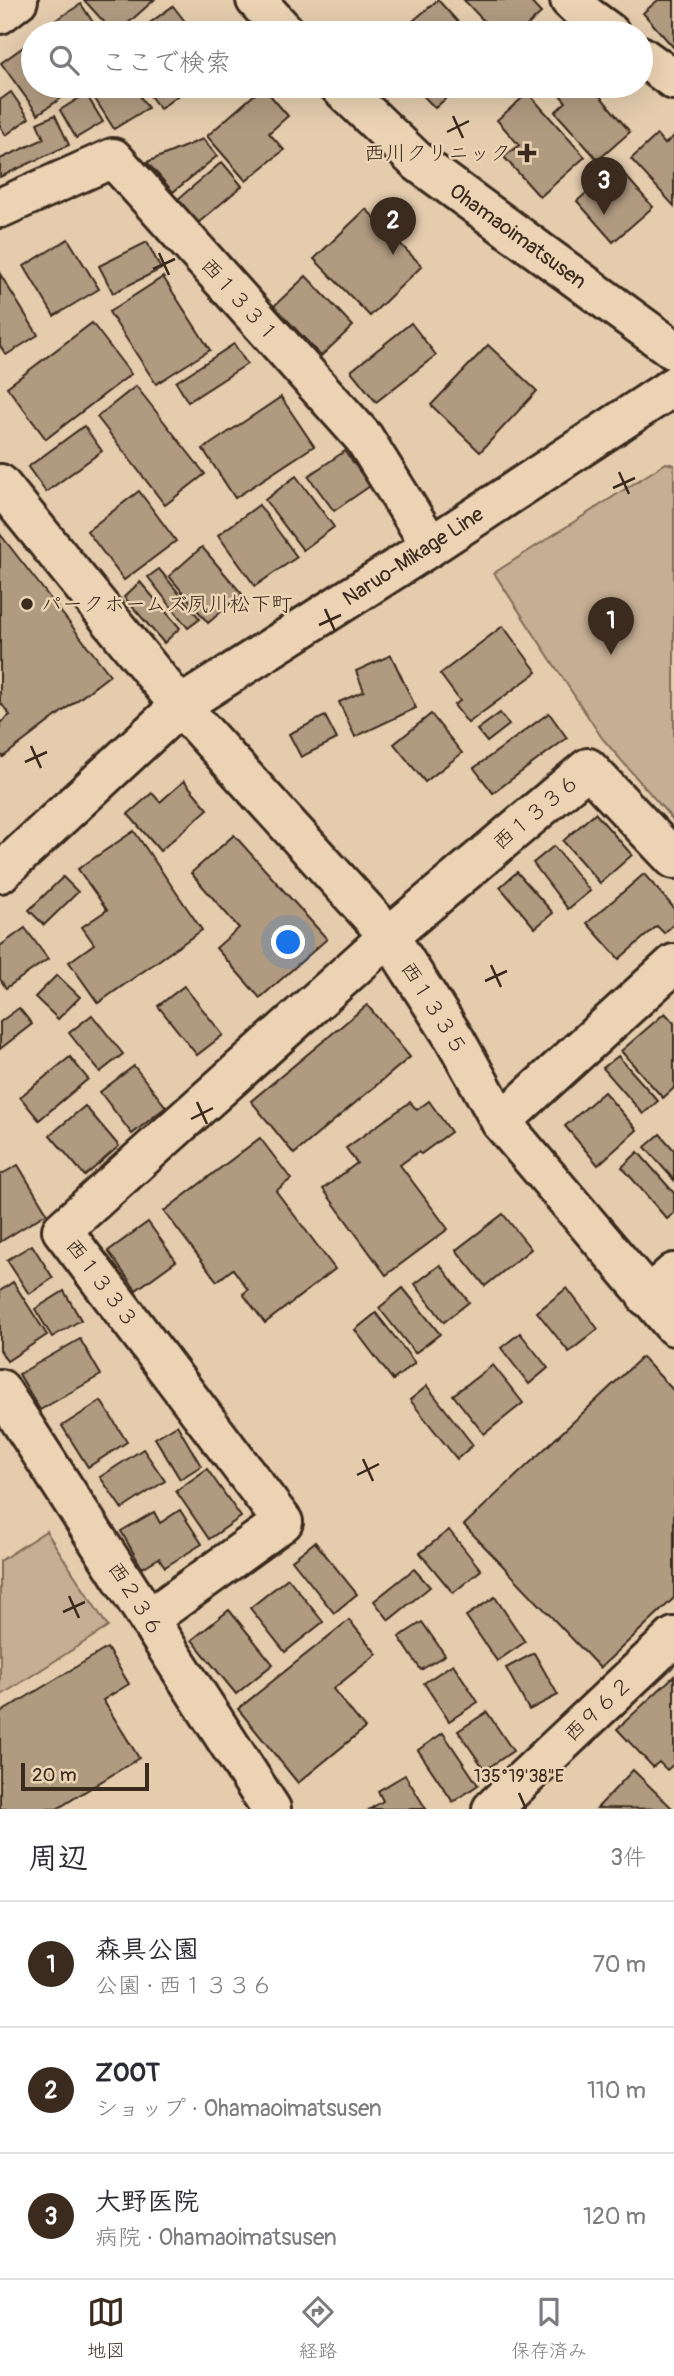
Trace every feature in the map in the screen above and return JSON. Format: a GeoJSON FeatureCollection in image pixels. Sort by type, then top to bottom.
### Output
{"type":"FeatureCollection","features":[{"type":"Feature","properties":{"kind":"street"},"geometry":{"type":"LineString","coordinates":[[0,14],[18,0]]}},
{"type":"Feature","properties":{"kind":"street"},"geometry":{"type":"LineString","coordinates":[[256,0],[275,21]]}},
{"type":"Feature","properties":{"kind":"street"},"geometry":{"type":"LineString","coordinates":[[653,65],[674,80]]}},
{"type":"Feature","properties":{"kind":"street","name":"Ohamaoimatsusen"},"geometry":{"type":"LineString","coordinates":[[351,98],[419,163],[674,351]]}},
{"type":"Feature","properties":{"kind":"street","name":"西１３３１"},"geometry":{"type":"LineString","coordinates":[[0,208],[113,158],[364,438],[431,545]]}},
{"type":"Feature","properties":{"kind":"street","name":"Naruo-Mikage Line"},"geometry":{"type":"LineString","coordinates":[[0,873],[180,706],[674,386]]}},
{"type":"Feature","properties":{"kind":"street","name":"西１３３５"},"geometry":{"type":"LineString","coordinates":[[0,484],[180,706],[389,936],[456,1041],[501,1122],[661,1285]]}},
{"type":"Feature","properties":{"kind":"street","name":"西１３３６"},"geometry":{"type":"LineString","coordinates":[[389,936],[588,768],[674,859]]}},
{"type":"Feature","properties":{"kind":"street","name":"西１３３３"},"geometry":{"type":"LineString","coordinates":[[149,1619],[284,1521],[62,1230],[389,936]]}},
{"type":"Feature","properties":{"kind":"street"},"geometry":{"type":"LineString","coordinates":[[501,1122],[674,964]]}},
{"type":"Feature","properties":{"kind":"street"},"geometry":{"type":"LineString","coordinates":[[661,1285],[674,1326]]}},
{"type":"Feature","properties":{"kind":"street","name":"西２３６"},"geometry":{"type":"LineString","coordinates":[[0,1389],[271,1809]]}},
{"type":"Feature","properties":{"kind":"street","name":"西９６２"},"geometry":{"type":"LineString","coordinates":[[492,1809],[674,1637]]}},
{"type":"Feature","properties":{"kind":"shaded area"},"geometry":{"type":"Polygon","coordinates":[[[666,463],[674,465],[674,821],[602,738],[494,573],[666,463]]]}},
{"type":"Feature","properties":{"kind":"shaded area"},"geometry":{"type":"Polygon","coordinates":[[[46,1531],[108,1627],[0,1696],[0,1561],[46,1531]]]}},
{"type":"Feature","properties":{"kind":"building"},"geometry":{"type":"Polygon","coordinates":[[[84,0],[154,0],[130,21],[103,21],[84,0]]]}},
{"type":"Feature","properties":{"kind":"building"},"geometry":{"type":"Polygon","coordinates":[[[438,0],[457,21],[413,21],[438,0]]]}},
{"type":"Feature","properties":{"kind":"building"},"geometry":{"type":"Polygon","coordinates":[[[464,0],[529,0],[541,13],[532,21],[484,21],[464,0]]]}},
{"type":"Feature","properties":{"kind":"building"},"geometry":{"type":"Polygon","coordinates":[[[658,0],[674,0],[674,48],[653,21],[643,13],[658,0]]]}},
{"type":"Feature","properties":{"kind":"building"},"geometry":{"type":"Polygon","coordinates":[[[81,4],[92,21],[54,21],[81,4]]]}},
{"type":"Feature","properties":{"kind":"building"},"geometry":{"type":"Polygon","coordinates":[[[173,6],[185,21],[152,21],[173,6]]]}},
{"type":"Feature","properties":{"kind":"building"},"geometry":{"type":"Polygon","coordinates":[[[21,49],[21,91],[1,63],[21,49]]]}},
{"type":"Feature","properties":{"kind":"building"},"geometry":{"type":"Polygon","coordinates":[[[11,92],[29,118],[6,135],[0,126],[0,100],[11,92]]]}},
{"type":"Feature","properties":{"kind":"building"},"geometry":{"type":"Polygon","coordinates":[[[26,98],[61,98],[38,114],[26,98]]]}},
{"type":"Feature","properties":{"kind":"building"},"geometry":{"type":"Polygon","coordinates":[[[80,98],[88,98],[103,122],[76,138],[60,110],[80,98]]]}},
{"type":"Feature","properties":{"kind":"building"},"geometry":{"type":"Polygon","coordinates":[[[95,98],[141,98],[148,108],[114,129],[95,98]]]}},
{"type":"Feature","properties":{"kind":"building"},"geometry":{"type":"Polygon","coordinates":[[[152,98],[174,98],[160,109],[152,98]]]}},
{"type":"Feature","properties":{"kind":"building"},"geometry":{"type":"Polygon","coordinates":[[[250,98],[272,98],[288,116],[269,133],[284,150],[246,181],[207,136],[250,98]]]}},
{"type":"Feature","properties":{"kind":"building"},"geometry":{"type":"Polygon","coordinates":[[[425,98],[446,98],[435,108],[425,98]]]}},
{"type":"Feature","properties":{"kind":"building"},"geometry":{"type":"Polygon","coordinates":[[[522,98],[532,98],[585,157],[540,197],[504,157],[519,145],[497,120],[522,98]]]}},
{"type":"Feature","properties":{"kind":"building"},"geometry":{"type":"Polygon","coordinates":[[[562,98],[602,98],[630,132],[598,160],[555,112],[566,102],[562,98]]]}},
{"type":"Feature","properties":{"kind":"building"},"geometry":{"type":"Polygon","coordinates":[[[55,115],[69,145],[0,177],[0,159],[44,139],[37,123],[55,115]]]}},
{"type":"Feature","properties":{"kind":"building"},"geometry":{"type":"Polygon","coordinates":[[[657,135],[665,144],[674,136],[674,206],[631,159],[657,135]]]}},
{"type":"Feature","properties":{"kind":"building"},"geometry":{"type":"Polygon","coordinates":[[[203,139],[217,156],[173,192],[147,162],[203,139]]]}},
{"type":"Feature","properties":{"kind":"building"},"geometry":{"type":"Polygon","coordinates":[[[222,162],[242,186],[198,223],[178,199],[222,162]]]}},
{"type":"Feature","properties":{"kind":"building"},"geometry":{"type":"Polygon","coordinates":[[[617,166],[653,207],[613,242],[577,201],[617,166]]]}},
{"type":"Feature","properties":{"kind":"building"},"geometry":{"type":"Polygon","coordinates":[[[366,209],[422,266],[370,316],[314,259],[366,209]]]}},
{"type":"Feature","properties":{"kind":"building"},"geometry":{"type":"Polygon","coordinates":[[[68,239],[99,289],[54,316],[24,266],[68,239]]]}},
{"type":"Feature","properties":{"kind":"building"},"geometry":{"type":"Polygon","coordinates":[[[147,242],[161,269],[113,293],[99,266],[147,242]]]}},
{"type":"Feature","properties":{"kind":"building"},"geometry":{"type":"Polygon","coordinates":[[[0,274],[38,335],[6,355],[0,346],[0,274]]]}},
{"type":"Feature","properties":{"kind":"building"},"geometry":{"type":"Polygon","coordinates":[[[306,276],[353,326],[321,356],[274,306],[306,276]]]}},
{"type":"Feature","properties":{"kind":"building"},"geometry":{"type":"Polygon","coordinates":[[[163,277],[210,350],[156,384],[109,312],[163,277]]]}},
{"type":"Feature","properties":{"kind":"building"},"geometry":{"type":"Polygon","coordinates":[[[92,323],[131,374],[46,439],[7,387],[92,323]]]}},
{"type":"Feature","properties":{"kind":"building"},"geometry":{"type":"Polygon","coordinates":[[[411,323],[436,355],[376,402],[351,371],[411,323]]]}},
{"type":"Feature","properties":{"kind":"building"},"geometry":{"type":"Polygon","coordinates":[[[234,344],[247,364],[188,402],[176,382],[234,344]]]}},
{"type":"Feature","properties":{"kind":"building"},"geometry":{"type":"Polygon","coordinates":[[[488,345],[537,391],[480,452],[431,405],[488,345]]]}},
{"type":"Feature","properties":{"kind":"building"},"geometry":{"type":"Polygon","coordinates":[[[136,386],[205,474],[165,505],[97,417],[136,386]]]}},
{"type":"Feature","properties":{"kind":"building"},"geometry":{"type":"Polygon","coordinates":[[[281,397],[314,446],[235,498],[203,449],[281,397]]]}},
{"type":"Feature","properties":{"kind":"building"},"geometry":{"type":"Polygon","coordinates":[[[84,426],[102,451],[46,492],[28,467],[84,426]]]}},
{"type":"Feature","properties":{"kind":"building"},"geometry":{"type":"Polygon","coordinates":[[[345,451],[370,486],[334,511],[308,476],[345,451]]]}},
{"type":"Feature","properties":{"kind":"building"},"geometry":{"type":"Polygon","coordinates":[[[296,476],[334,527],[303,550],[265,500],[296,476]]]}},
{"type":"Feature","properties":{"kind":"building"},"geometry":{"type":"Polygon","coordinates":[[[139,491],[176,541],[124,580],[87,531],[139,491]]]}},
{"type":"Feature","properties":{"kind":"building"},"geometry":{"type":"Polygon","coordinates":[[[259,505],[297,557],[255,586],[218,535],[259,505]]]}},
{"type":"Feature","properties":{"kind":"building","name":"パークホームズ夙川松下町"},"geometry":{"type":"Polygon","coordinates":[[[0,534],[110,675],[3,757],[0,753],[0,723],[10,715],[0,702],[0,534]]]}},
{"type":"Feature","properties":{"kind":"building"},"geometry":{"type":"Polygon","coordinates":[[[202,547],[242,594],[208,623],[169,576],[202,547]]]}},
{"type":"Feature","properties":{"kind":"building"},"geometry":{"type":"Polygon","coordinates":[[[159,569],[200,619],[188,628],[148,577],[159,569]]]}},
{"type":"Feature","properties":{"kind":"building"},"geometry":{"type":"Polygon","coordinates":[[[140,582],[180,628],[164,643],[124,597],[140,582]]]}},
{"type":"Feature","properties":{"kind":"building"},"geometry":{"type":"Polygon","coordinates":[[[503,626],[537,672],[468,723],[454,705],[460,701],[440,674],[503,626]]]}},
{"type":"Feature","properties":{"kind":"building"},"geometry":{"type":"Polygon","coordinates":[[[391,655],[416,708],[355,737],[339,702],[364,691],[356,671],[391,655]]]}},
{"type":"Feature","properties":{"kind":"building"},"geometry":{"type":"Polygon","coordinates":[[[500,713],[509,725],[487,742],[477,730],[500,713]]]}},
{"type":"Feature","properties":{"kind":"building"},"geometry":{"type":"Polygon","coordinates":[[[549,713],[567,738],[493,793],[474,768],[549,713]]]}},
{"type":"Feature","properties":{"kind":"building"},"geometry":{"type":"Polygon","coordinates":[[[431,714],[462,753],[425,782],[394,744],[431,714]]]}},
{"type":"Feature","properties":{"kind":"building"},"geometry":{"type":"Polygon","coordinates":[[[325,716],[337,739],[301,757],[289,734],[325,716]]]}},
{"type":"Feature","properties":{"kind":"building"},"geometry":{"type":"Polygon","coordinates":[[[184,781],[208,809],[160,851],[128,814],[152,793],[160,802],[184,781]]]}},
{"type":"Feature","properties":{"kind":"building"},"geometry":{"type":"Polygon","coordinates":[[[595,813],[632,855],[600,883],[563,841],[595,813]]]}},
{"type":"Feature","properties":{"kind":"building"},"geometry":{"type":"Polygon","coordinates":[[[134,831],[202,930],[98,1003],[69,962],[94,944],[82,927],[107,910],[78,869],[134,831]]]}},
{"type":"Feature","properties":{"kind":"building"},"geometry":{"type":"Polygon","coordinates":[[[234,835],[327,939],[260,998],[216,948],[239,928],[191,873],[234,835]]]}},
{"type":"Feature","properties":{"kind":"building"},"geometry":{"type":"Polygon","coordinates":[[[554,846],[590,891],[568,909],[533,863],[554,846]]]}},
{"type":"Feature","properties":{"kind":"building"},"geometry":{"type":"Polygon","coordinates":[[[517,872],[553,913],[535,928],[500,887],[517,872]]]}},
{"type":"Feature","properties":{"kind":"building"},"geometry":{"type":"Polygon","coordinates":[[[644,874],[674,908],[674,924],[664,933],[657,926],[619,959],[587,923],[644,874]]]}},
{"type":"Feature","properties":{"kind":"building"},"geometry":{"type":"Polygon","coordinates":[[[63,877],[78,892],[44,925],[29,910],[63,877]]]}},
{"type":"Feature","properties":{"kind":"building"},"geometry":{"type":"Polygon","coordinates":[[[25,928],[48,959],[6,988],[0,979],[0,946],[25,928]]]}},
{"type":"Feature","properties":{"kind":"building"},"geometry":{"type":"Polygon","coordinates":[[[57,975],[80,997],[58,1019],[35,997],[57,975]]]}},
{"type":"Feature","properties":{"kind":"building"},"geometry":{"type":"Polygon","coordinates":[[[184,986],[223,1035],[197,1055],[158,1006],[184,986]]]}},
{"type":"Feature","properties":{"kind":"building"},"geometry":{"type":"Polygon","coordinates":[[[367,1005],[410,1057],[294,1154],[251,1101],[367,1005]]]}},
{"type":"Feature","properties":{"kind":"building"},"geometry":{"type":"Polygon","coordinates":[[[19,1008],[32,1024],[0,1049],[0,1022],[19,1008]]]}},
{"type":"Feature","properties":{"kind":"building"},"geometry":{"type":"Polygon","coordinates":[[[665,1013],[674,1023],[674,1088],[663,1098],[621,1051],[665,1013]]]}},
{"type":"Feature","properties":{"kind":"building"},"geometry":{"type":"Polygon","coordinates":[[[92,1015],[123,1054],[100,1072],[69,1033],[92,1015]]]}},
{"type":"Feature","properties":{"kind":"building"},"geometry":{"type":"Polygon","coordinates":[[[618,1056],[658,1101],[643,1114],[603,1068],[618,1056]]]}},
{"type":"Feature","properties":{"kind":"building"},"geometry":{"type":"Polygon","coordinates":[[[70,1057],[88,1079],[39,1120],[20,1097],[70,1057]]]}},
{"type":"Feature","properties":{"kind":"building"},"geometry":{"type":"Polygon","coordinates":[[[134,1066],[166,1107],[132,1134],[100,1092],[134,1066]]]}},
{"type":"Feature","properties":{"kind":"building"},"geometry":{"type":"Polygon","coordinates":[[[604,1092],[637,1130],[598,1165],[565,1126],[604,1092]]]}},
{"type":"Feature","properties":{"kind":"building"},"geometry":{"type":"Polygon","coordinates":[[[429,1101],[451,1132],[421,1154],[418,1152],[400,1165],[448,1229],[386,1275],[323,1189],[357,1163],[346,1148],[410,1102],[417,1110],[429,1101]]]}},
{"type":"Feature","properties":{"kind":"building"},"geometry":{"type":"Polygon","coordinates":[[[85,1106],[119,1146],[85,1176],[50,1135],[85,1106]]]}},
{"type":"Feature","properties":{"kind":"building"},"geometry":{"type":"Polygon","coordinates":[[[660,1134],[674,1150],[674,1180],[645,1147],[660,1134]]]}},
{"type":"Feature","properties":{"kind":"building"},"geometry":{"type":"Polygon","coordinates":[[[260,1138],[291,1179],[276,1191],[335,1269],[265,1323],[243,1294],[248,1290],[233,1269],[217,1281],[164,1211],[260,1138]]]}},
{"type":"Feature","properties":{"kind":"building"},"geometry":{"type":"Polygon","coordinates":[[[638,1152],[674,1193],[674,1213],[667,1219],[622,1167],[638,1152]]]}},
{"type":"Feature","properties":{"kind":"building"},"geometry":{"type":"Polygon","coordinates":[[[18,1165],[47,1213],[0,1242],[0,1175],[18,1165]]]}},
{"type":"Feature","properties":{"kind":"building"},"geometry":{"type":"Polygon","coordinates":[[[503,1214],[531,1249],[485,1286],[456,1250],[503,1214]]]}},
{"type":"Feature","properties":{"kind":"building"},"geometry":{"type":"Polygon","coordinates":[[[148,1222],[176,1261],[136,1290],[108,1251],[148,1222]]]}},
{"type":"Feature","properties":{"kind":"building"},"geometry":{"type":"Polygon","coordinates":[[[32,1245],[53,1278],[29,1294],[7,1260],[32,1245]]]}},
{"type":"Feature","properties":{"kind":"building"},"geometry":{"type":"Polygon","coordinates":[[[440,1265],[469,1302],[444,1322],[415,1284],[440,1265]]]}},
{"type":"Feature","properties":{"kind":"building"},"geometry":{"type":"Polygon","coordinates":[[[13,1282],[47,1335],[7,1361],[0,1350],[0,1291],[13,1282]]]}},
{"type":"Feature","properties":{"kind":"building"},"geometry":{"type":"Polygon","coordinates":[[[403,1288],[440,1334],[415,1353],[379,1308],[403,1288]]]}},
{"type":"Feature","properties":{"kind":"building"},"geometry":{"type":"Polygon","coordinates":[[[567,1288],[598,1329],[569,1352],[537,1312],[567,1288]]]}},
{"type":"Feature","properties":{"kind":"building"},"geometry":{"type":"Polygon","coordinates":[[[64,1291],[81,1320],[52,1337],[35,1309],[64,1291]]]}},
{"type":"Feature","properties":{"kind":"building"},"geometry":{"type":"Polygon","coordinates":[[[376,1313],[415,1363],[393,1380],[355,1330],[376,1313]]]}},
{"type":"Feature","properties":{"kind":"building"},"geometry":{"type":"Polygon","coordinates":[[[520,1333],[548,1368],[529,1384],[501,1348],[520,1333]]]}},
{"type":"Feature","properties":{"kind":"building"},"geometry":{"type":"Polygon","coordinates":[[[80,1339],[101,1375],[40,1410],[19,1374],[80,1339]]]}},
{"type":"Feature","properties":{"kind":"building"},"geometry":{"type":"Polygon","coordinates":[[[642,1357],[674,1391],[674,1598],[600,1668],[464,1525],[642,1357]]]}},
{"type":"Feature","properties":{"kind":"building"},"geometry":{"type":"Polygon","coordinates":[[[493,1365],[523,1403],[484,1434],[453,1395],[493,1365]]]}},
{"type":"Feature","properties":{"kind":"building"},"geometry":{"type":"Polygon","coordinates":[[[427,1386],[473,1445],[457,1459],[410,1400],[427,1386]]]}},
{"type":"Feature","properties":{"kind":"building"},"geometry":{"type":"Polygon","coordinates":[[[101,1401],[127,1442],[88,1467],[62,1426],[101,1401]]]}},
{"type":"Feature","properties":{"kind":"building"},"geometry":{"type":"Polygon","coordinates":[[[177,1425],[201,1466],[180,1479],[155,1438],[177,1425]]]}},
{"type":"Feature","properties":{"kind":"building"},"geometry":{"type":"Polygon","coordinates":[[[143,1449],[165,1481],[122,1509],[100,1477],[143,1449]]]}},
{"type":"Feature","properties":{"kind":"building"},"geometry":{"type":"Polygon","coordinates":[[[207,1469],[241,1517],[209,1539],[176,1491],[207,1469]]]}},
{"type":"Feature","properties":{"kind":"building"},"geometry":{"type":"Polygon","coordinates":[[[180,1510],[202,1544],[165,1567],[159,1558],[142,1568],[121,1531],[154,1512],[160,1523],[180,1510]]]}},
{"type":"Feature","properties":{"kind":"building"},"geometry":{"type":"Polygon","coordinates":[[[449,1530],[481,1570],[453,1593],[420,1553],[449,1530]]]}},
{"type":"Feature","properties":{"kind":"building"},"geometry":{"type":"Polygon","coordinates":[[[315,1542],[357,1594],[334,1613],[292,1560],[315,1542]]]}},
{"type":"Feature","properties":{"kind":"building"},"geometry":{"type":"Polygon","coordinates":[[[414,1569],[430,1587],[389,1620],[374,1601],[414,1569]]]}},
{"type":"Feature","properties":{"kind":"building"},"geometry":{"type":"Polygon","coordinates":[[[288,1578],[323,1622],[285,1652],[250,1608],[288,1578]]]}},
{"type":"Feature","properties":{"kind":"building"},"geometry":{"type":"Polygon","coordinates":[[[495,1597],[525,1642],[497,1661],[466,1616],[495,1597]]]}},
{"type":"Feature","properties":{"kind":"building"},"geometry":{"type":"Polygon","coordinates":[[[229,1610],[273,1664],[236,1694],[192,1640],[229,1610]]]}},
{"type":"Feature","properties":{"kind":"building"},"geometry":{"type":"Polygon","coordinates":[[[349,1620],[377,1654],[333,1689],[365,1728],[298,1783],[238,1709],[349,1620]]]}},
{"type":"Feature","properties":{"kind":"building"},"geometry":{"type":"Polygon","coordinates":[[[422,1622],[445,1655],[421,1670],[399,1637],[422,1622]]]}},
{"type":"Feature","properties":{"kind":"building"},"geometry":{"type":"Polygon","coordinates":[[[107,1648],[129,1684],[103,1700],[139,1758],[57,1809],[0,1809],[0,1713],[107,1648]]]}},
{"type":"Feature","properties":{"kind":"building"},"geometry":{"type":"Polygon","coordinates":[[[534,1653],[558,1695],[529,1710],[506,1668],[534,1653]]]}},
{"type":"Feature","properties":{"kind":"building"},"geometry":{"type":"Polygon","coordinates":[[[453,1664],[478,1702],[449,1721],[424,1683],[453,1664]]]}},
{"type":"Feature","properties":{"kind":"building"},"geometry":{"type":"Polygon","coordinates":[[[674,1676],[674,1764],[667,1770],[659,1762],[653,1767],[617,1729],[674,1676]]]}},
{"type":"Feature","properties":{"kind":"building"},"geometry":{"type":"Polygon","coordinates":[[[487,1712],[513,1751],[485,1770],[458,1731],[487,1712]]]}},
{"type":"Feature","properties":{"kind":"building"},"geometry":{"type":"Polygon","coordinates":[[[443,1733],[478,1785],[453,1802],[418,1750],[443,1733]]]}},
{"type":"Feature","properties":{"kind":"building"},"geometry":{"type":"Polygon","coordinates":[[[633,1770],[673,1809],[597,1808],[633,1770]]]}},
{"type":"Feature","properties":{"kind":"building"},"geometry":{"type":"Polygon","coordinates":[[[405,1775],[426,1809],[370,1809],[383,1801],[378,1791],[405,1775]]]}},
{"type":"Feature","properties":{"kind":"place","name":"西川クリニック"},"geometry":{"type":"Point","coordinates":[527,153]}},
{"type":"Feature","properties":{"kind":"place","name":"大野医院"},"geometry":{"type":"Point","coordinates":[604,215]}},
{"type":"Feature","properties":{"kind":"place","name":"ZOOT"},"geometry":{"type":"Point","coordinates":[393,255]}},
{"type":"Feature","properties":{"kind":"place","name":"パークホームズ夙川松下町"},"geometry":{"type":"Point","coordinates":[27,604]}},
{"type":"Feature","properties":{"kind":"place","name":"森具公園"},"geometry":{"type":"Point","coordinates":[611,655]}}]}
